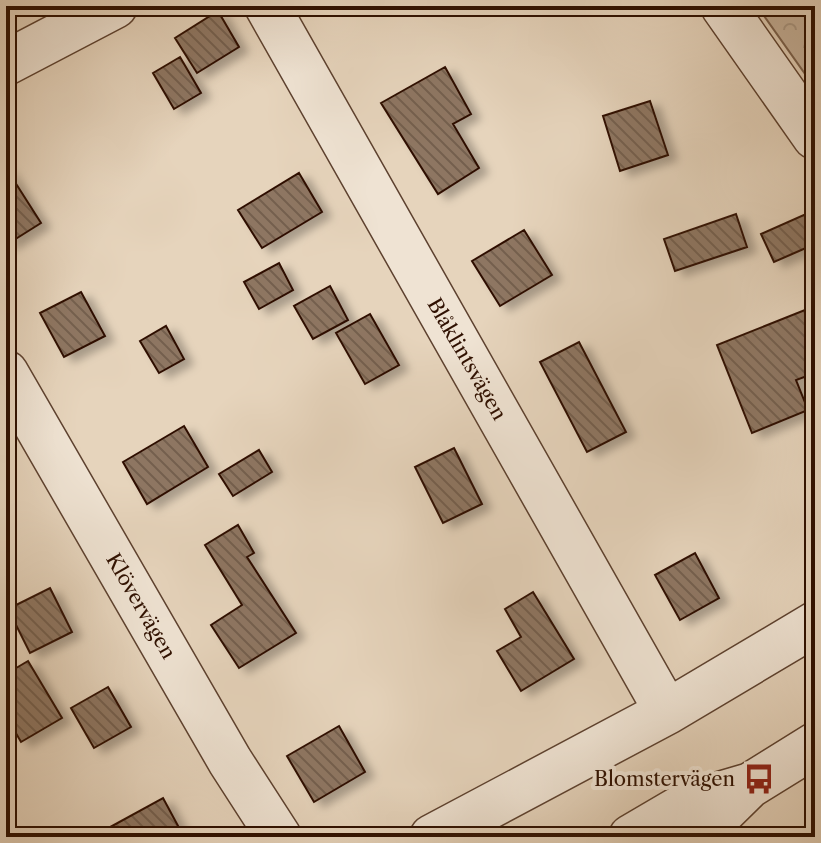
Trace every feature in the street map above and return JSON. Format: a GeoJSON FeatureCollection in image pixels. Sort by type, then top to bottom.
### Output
{"type":"FeatureCollection","features":[{"type":"Feature","properties":{"kind":"street"},"geometry":{"type":"LineString","coordinates":[[6,63],[115,6]]}},
{"type":"Feature","properties":{"kind":"street","name":"Blåklintsvägen"},"geometry":{"type":"LineString","coordinates":[[267,6],[667,712]]}},
{"type":"Feature","properties":{"kind":"street"},"geometry":{"type":"LineString","coordinates":[[727,8],[815,137]]}},
{"type":"Feature","properties":{"kind":"street","name":"Klövervägen"},"geometry":{"type":"LineString","coordinates":[[6,373],[230,761],[279,837]]}},
{"type":"Feature","properties":{"kind":"street"},"geometry":{"type":"LineString","coordinates":[[432,837],[667,712],[815,624]]}},
{"type":"Feature","properties":{"kind":"street"},"geometry":{"type":"LineString","coordinates":[[697,837],[749,786],[815,745]]}},
{"type":"Feature","properties":{"kind":"street"},"geometry":{"type":"LineString","coordinates":[[631,837],[689,803],[749,786]]}},
{"type":"Feature","properties":{"kind":"green space"},"geometry":{"type":"Polygon","coordinates":[[[757,6],[815,6],[815,88],[757,6]]]}},
{"type":"Feature","properties":{"kind":"building"},"geometry":{"type":"Polygon","coordinates":[[[218,11],[239,47],[197,73],[175,38],[218,11]]]}},
{"type":"Feature","properties":{"kind":"building"},"geometry":{"type":"Polygon","coordinates":[[[180,57],[201,93],[174,109],[153,73],[180,57]]]}},
{"type":"Feature","properties":{"kind":"building"},"geometry":{"type":"Polygon","coordinates":[[[445,67],[471,114],[453,124],[479,168],[438,194],[381,103],[445,67]]]}},
{"type":"Feature","properties":{"kind":"building"},"geometry":{"type":"Polygon","coordinates":[[[650,101],[668,155],[620,171],[603,116],[650,101]]]}},
{"type":"Feature","properties":{"kind":"building"},"geometry":{"type":"Polygon","coordinates":[[[6,168],[41,223],[6,245],[6,168]]]}},
{"type":"Feature","properties":{"kind":"building"},"geometry":{"type":"Polygon","coordinates":[[[299,173],[322,212],[262,248],[238,210],[299,173]]]}},
{"type":"Feature","properties":{"kind":"building"},"geometry":{"type":"Polygon","coordinates":[[[815,210],[815,244],[774,262],[761,234],[815,210]]]}},
{"type":"Feature","properties":{"kind":"building"},"geometry":{"type":"Polygon","coordinates":[[[736,214],[747,247],[675,271],[664,239],[736,214]]]}},
{"type":"Feature","properties":{"kind":"building"},"geometry":{"type":"Polygon","coordinates":[[[524,230],[552,275],[500,306],[472,261],[524,230]]]}},
{"type":"Feature","properties":{"kind":"building"},"geometry":{"type":"Polygon","coordinates":[[[279,263],[293,290],[259,309],[244,282],[279,263]]]}},
{"type":"Feature","properties":{"kind":"building"},"geometry":{"type":"Polygon","coordinates":[[[330,286],[348,320],[313,339],[294,306],[330,286]]]}},
{"type":"Feature","properties":{"kind":"building"},"geometry":{"type":"Polygon","coordinates":[[[81,292],[105,336],[64,357],[40,313],[81,292]]]}},
{"type":"Feature","properties":{"kind":"building"},"geometry":{"type":"Polygon","coordinates":[[[815,306],[815,373],[796,380],[808,410],[752,433],[717,345],[815,306]]]}},
{"type":"Feature","properties":{"kind":"building"},"geometry":{"type":"Polygon","coordinates":[[[370,314],[399,365],[365,384],[336,333],[370,314]]]}},
{"type":"Feature","properties":{"kind":"building"},"geometry":{"type":"Polygon","coordinates":[[[166,326],[184,359],[159,373],[140,341],[166,326]]]}},
{"type":"Feature","properties":{"kind":"building"},"geometry":{"type":"Polygon","coordinates":[[[579,342],[626,432],[587,452],[540,362],[579,342]]]}},
{"type":"Feature","properties":{"kind":"building"},"geometry":{"type":"Polygon","coordinates":[[[184,426],[208,467],[147,504],[123,462],[184,426]]]}},
{"type":"Feature","properties":{"kind":"building"},"geometry":{"type":"Polygon","coordinates":[[[454,448],[482,504],[443,523],[415,467],[454,448]]]}},
{"type":"Feature","properties":{"kind":"building"},"geometry":{"type":"Polygon","coordinates":[[[259,450],[272,472],[233,496],[219,474],[259,450]]]}},
{"type":"Feature","properties":{"kind":"building"},"geometry":{"type":"Polygon","coordinates":[[[238,525],[254,553],[247,557],[296,633],[239,668],[211,625],[242,605],[205,545],[238,525]]]}},
{"type":"Feature","properties":{"kind":"building"},"geometry":{"type":"Polygon","coordinates":[[[695,553],[719,598],[680,620],[655,575],[695,553]]]}},
{"type":"Feature","properties":{"kind":"building"},"geometry":{"type":"Polygon","coordinates":[[[50,588],[72,632],[30,653],[8,609],[50,588]]]}},
{"type":"Feature","properties":{"kind":"building"},"geometry":{"type":"Polygon","coordinates":[[[533,592],[574,659],[521,691],[497,651],[521,637],[505,609],[533,592]]]}},
{"type":"Feature","properties":{"kind":"building"},"geometry":{"type":"Polygon","coordinates":[[[28,661],[62,718],[21,742],[6,716],[6,674],[28,661]]]}},
{"type":"Feature","properties":{"kind":"building"},"geometry":{"type":"Polygon","coordinates":[[[108,687],[131,727],[94,748],[71,708],[108,687]]]}},
{"type":"Feature","properties":{"kind":"building"},"geometry":{"type":"Polygon","coordinates":[[[339,726],[365,772],[314,802],[287,756],[339,726]]]}},
{"type":"Feature","properties":{"kind":"building"},"geometry":{"type":"Polygon","coordinates":[[[163,798],[184,837],[92,837],[163,798]]]}},
{"type":"Feature","properties":{"kind":"place","name":"Blomstervägen"},"geometry":{"type":"Point","coordinates":[759,779]}}]}
